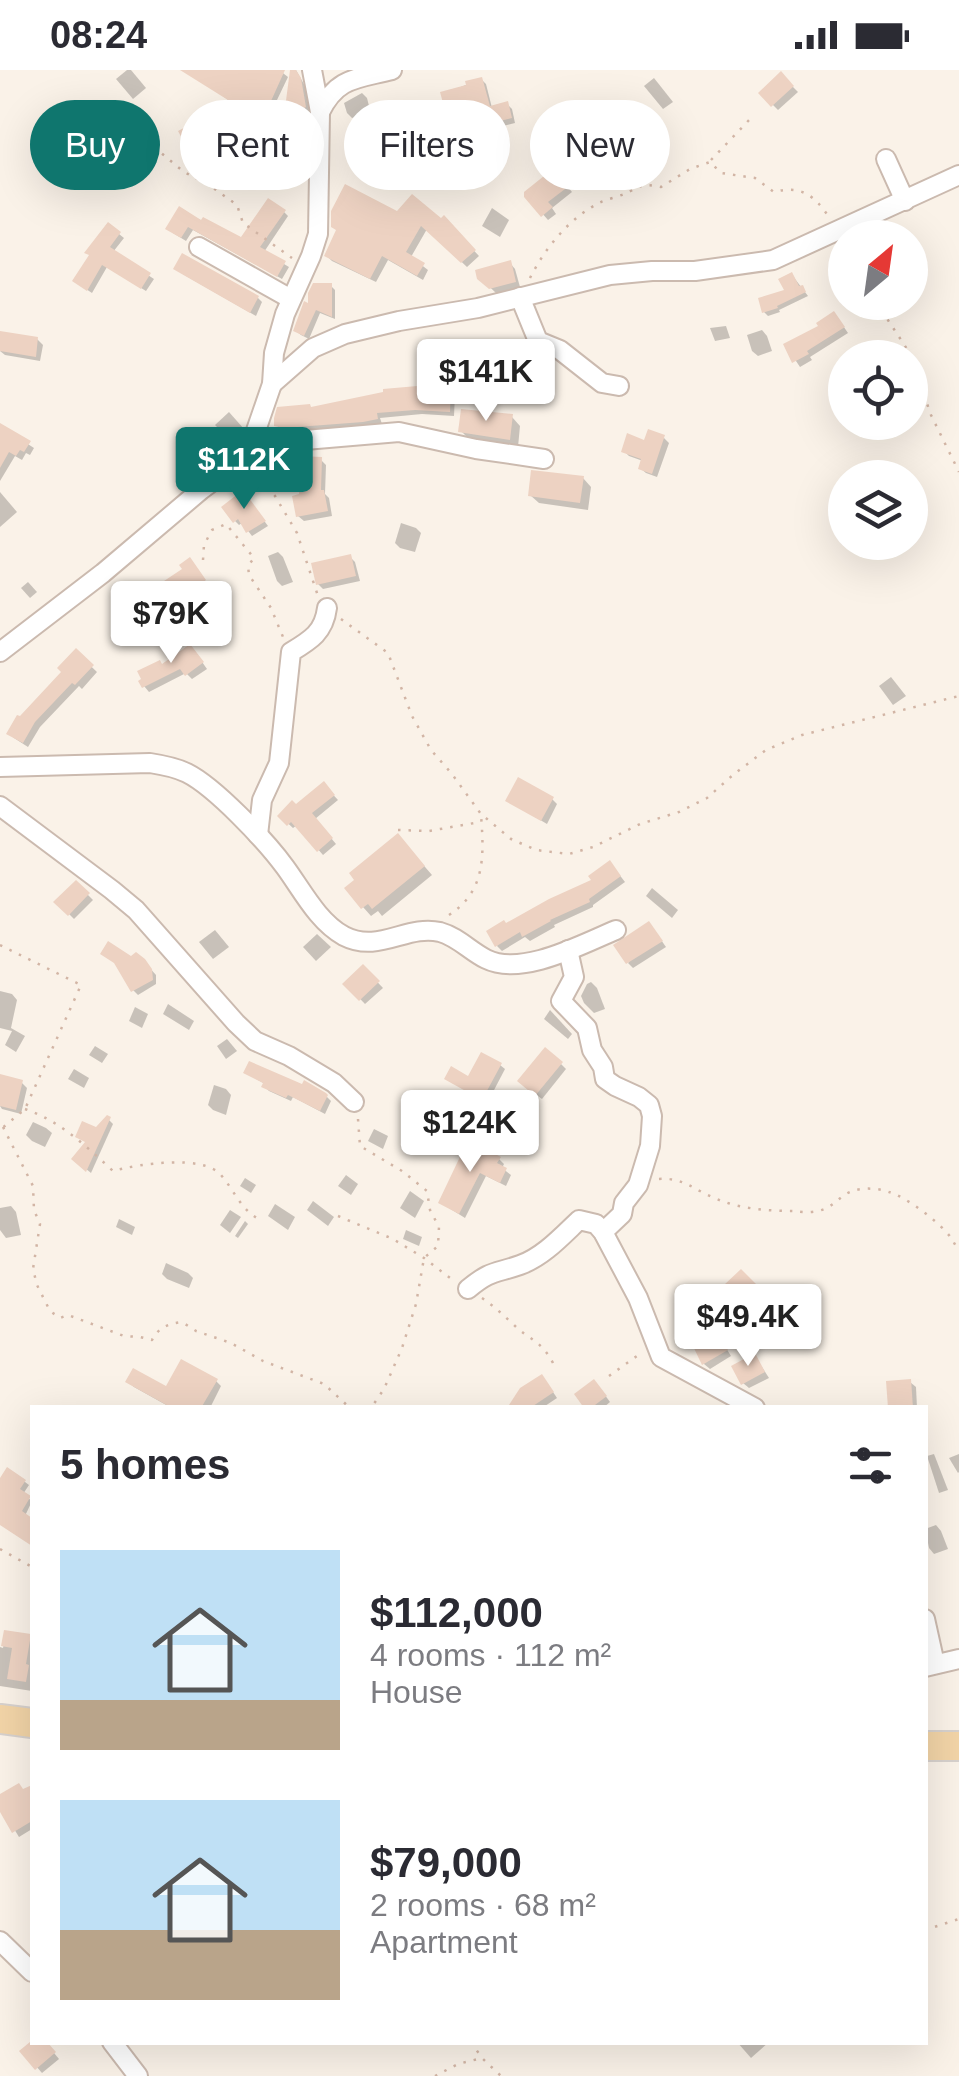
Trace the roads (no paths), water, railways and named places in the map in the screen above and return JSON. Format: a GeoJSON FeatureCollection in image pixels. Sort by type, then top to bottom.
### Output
{"type":"FeatureCollection","features":[{"type":"Feature","properties":{"kind":"main road"},"geometry":{"type":"LineString","coordinates":[[0,1720],[30,1724]]}},
{"type":"Feature","properties":{"kind":"main road"},"geometry":{"type":"LineString","coordinates":[[928,1746],[959,1746]]}},
{"type":"Feature","properties":{"kind":"street"},"geometry":{"type":"LineString","coordinates":[[312,70],[318,100]]}},
{"type":"Feature","properties":{"kind":"street"},"geometry":{"type":"LineString","coordinates":[[324,104],[342,84],[392,70]]}},
{"type":"Feature","properties":{"kind":"street"},"geometry":{"type":"LineString","coordinates":[[886,159],[905,201]]}},
{"type":"Feature","properties":{"kind":"street"},"geometry":{"type":"LineString","coordinates":[[272,384],[313,348],[345,334],[399,320],[478,308],[610,275],[694,271],[772,260],[959,175]]}},
{"type":"Feature","properties":{"kind":"street"},"geometry":{"type":"LineString","coordinates":[[248,452],[272,384],[274,353],[318,234],[319,190]]}},
{"type":"Feature","properties":{"kind":"street"},"geometry":{"type":"LineString","coordinates":[[199,246],[292,299]]}},
{"type":"Feature","properties":{"kind":"street"},"geometry":{"type":"LineString","coordinates":[[520,297],[538,341],[560,350],[602,383],[619,386]]}},
{"type":"Feature","properties":{"kind":"street"},"geometry":{"type":"LineString","coordinates":[[5,642],[103,573],[270,438],[284,441],[399,432],[544,459]]}},
{"type":"Feature","properties":{"kind":"street"},"geometry":{"type":"LineString","coordinates":[[258,835],[262,800],[279,763],[291,652],[315,638],[328,608]]}},
{"type":"Feature","properties":{"kind":"street"},"geometry":{"type":"LineString","coordinates":[[0,767],[150,763],[187,773],[258,835],[322,918],[343,936],[365,943],[422,930],[448,935],[488,960],[502,964],[536,960],[616,930]]}},
{"type":"Feature","properties":{"kind":"street"},"geometry":{"type":"LineString","coordinates":[[0,806],[136,910],[255,1041],[334,1083],[354,1102]]}},
{"type":"Feature","properties":{"kind":"street"},"geometry":{"type":"LineString","coordinates":[[568,950],[574,978],[561,1000],[587,1028],[605,1079],[650,1105],[652,1116],[650,1146],[638,1184],[622,1214],[603,1232]]}},
{"type":"Feature","properties":{"kind":"street"},"geometry":{"type":"LineString","coordinates":[[468,1289],[485,1274],[536,1256],[579,1220],[596,1224],[638,1298],[661,1357],[750,1405]]}},
{"type":"Feature","properties":{"kind":"street"},"geometry":{"type":"LineString","coordinates":[[930,1665],[959,1659]]}},
{"type":"Feature","properties":{"kind":"street"},"geometry":{"type":"LineString","coordinates":[[0,1941],[30,1970]]}},
{"type":"Feature","properties":{"kind":"street"},"geometry":{"type":"LineString","coordinates":[[114,2045],[138,2076]]}}]}
